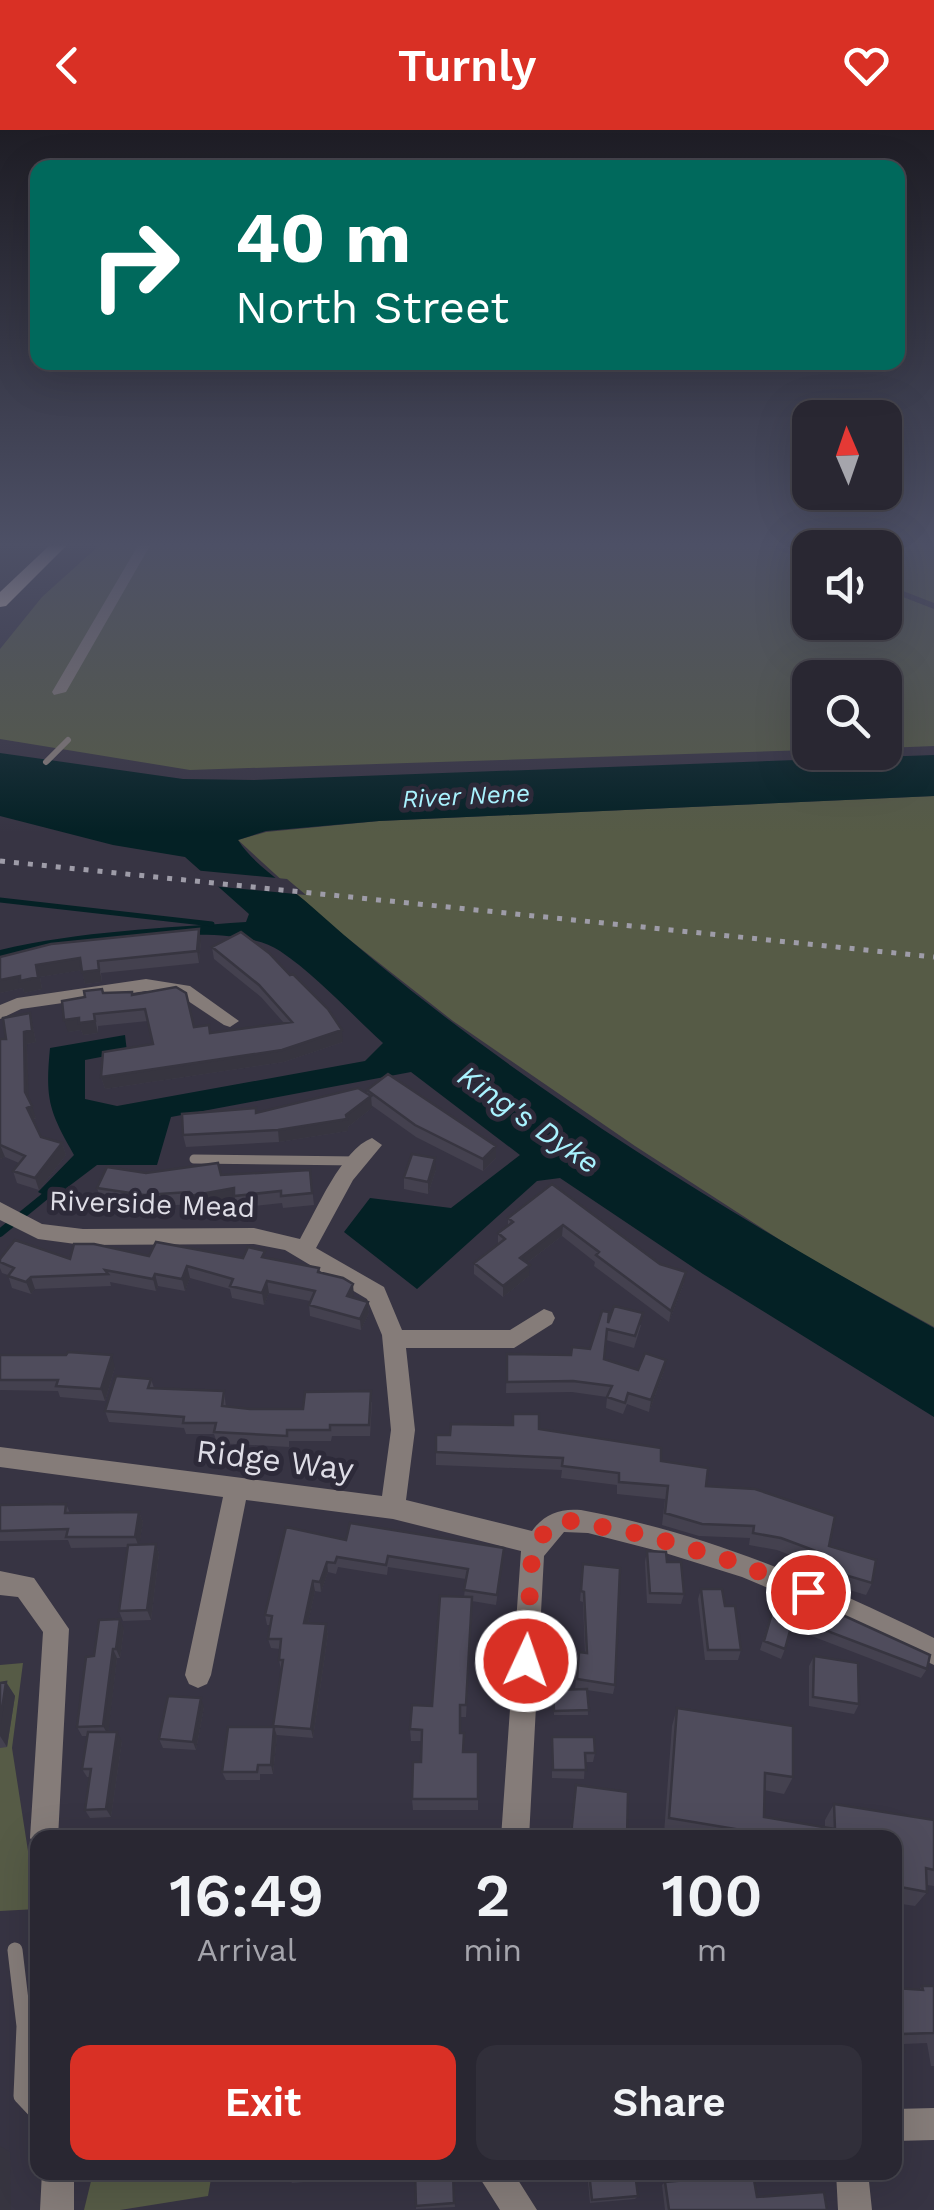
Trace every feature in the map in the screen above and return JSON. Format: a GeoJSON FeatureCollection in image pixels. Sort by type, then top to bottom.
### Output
{"type":"FeatureCollection","features":[{"type":"Feature","properties":{"kind":"street"},"geometry":{"type":"LineString","coordinates":[[58,692],[89,639]]}},
{"type":"Feature","properties":{"kind":"street"},"geometry":{"type":"LineString","coordinates":[[0,1012],[17,1004],[146,986],[184,990],[230,1021]]}},
{"type":"Feature","properties":{"kind":"street"},"geometry":{"type":"LineString","coordinates":[[304,1250],[346,1175],[365,1153]]}},
{"type":"Feature","properties":{"kind":"street","name":"Riverside Mead"},"geometry":{"type":"LineString","coordinates":[[3,1212],[38,1231],[83,1237],[254,1236],[304,1250],[376,1293],[393,1340],[403,1430],[393,1508]]}},
{"type":"Feature","properties":{"kind":"street"},"geometry":{"type":"LineString","coordinates":[[393,1340],[514,1339],[544,1318]]}},
{"type":"Feature","properties":{"kind":"street","name":"Ridge Way"},"geometry":{"type":"LineString","coordinates":[[0,1457],[393,1508],[538,1544]]}},
{"type":"Feature","properties":{"kind":"street"},"geometry":{"type":"LineString","coordinates":[[198,1675],[236,1488]]}},
{"type":"Feature","properties":{"kind":"street"},"geometry":{"type":"LineString","coordinates":[[515,1830],[532,1555],[545,1531],[566,1520],[645,1535],[738,1563],[844,1606],[934,1652]]}},
{"type":"Feature","properties":{"kind":"street"},"geometry":{"type":"LineString","coordinates":[[0,1583],[25,1586],[56,1629],[44,1830]]}},
{"type":"Feature","properties":{"kind":"street"},"geometry":{"type":"LineString","coordinates":[[902,2125],[934,2124]]}},
{"type":"Feature","properties":{"kind":"street"},"geometry":{"type":"LineString","coordinates":[[56,2210],[58,2180]]}},
{"type":"Feature","properties":{"kind":"street"},"geometry":{"type":"LineString","coordinates":[[498,2180],[520,2210]]}},
{"type":"Feature","properties":{"kind":"street"},"geometry":{"type":"LineString","coordinates":[[853,2180],[856,2210]]}},
{"type":"Feature","properties":{"kind":"lane"},"geometry":{"type":"LineString","coordinates":[[46,762],[68,740]]}},
{"type":"Feature","properties":{"kind":"lane"},"geometry":{"type":"LineString","coordinates":[[194,1159],[365,1153]]}},
{"type":"Feature","properties":{"kind":"lane"},"geometry":{"type":"LineString","coordinates":[[15,1950],[24,2026],[21,2096],[30,2106]]}},
{"type":"Feature","properties":{"kind":"shaded area"},"geometry":{"type":"Polygon","coordinates":[[[8,639],[934,639],[934,746],[902,747],[902,660],[792,660],[792,751],[190,770],[0,739],[0,649],[8,639]]]}},
{"type":"Feature","properties":{"kind":"shaded area"},"geometry":{"type":"Polygon","coordinates":[[[934,796],[934,1327],[805,1256],[453,1021],[332,926],[238,840],[266,832],[379,821],[934,796]]]}},
{"type":"Feature","properties":{"kind":"shaded area"},"geometry":{"type":"Polygon","coordinates":[[[23,1663],[12,1748],[30,1864],[30,1909],[0,1911],[0,1665],[23,1663]]]}},
{"type":"Feature","properties":{"kind":"shaded area"},"geometry":{"type":"Polygon","coordinates":[[[91,2180],[211,2180],[208,2196],[120,2210],[84,2210],[91,2180]]]}},
{"type":"Feature","properties":{"kind":"water"},"geometry":{"type":"Polygon","coordinates":[[[0,753],[183,779],[254,780],[792,760],[792,770],[902,770],[902,756],[934,755],[934,796],[379,821],[266,831],[238,840],[263,867],[382,967],[532,1081],[690,1185],[934,1328],[934,1417],[703,1274],[560,1178],[537,1181],[417,1289],[344,1232],[370,1198],[451,1208],[520,1155],[411,1072],[171,1117],[157,1165],[97,1165],[52,1199],[38,1192],[74,1155],[51,1104],[50,1048],[125,1035],[127,1052],[85,1060],[85,1099],[117,1106],[365,1061],[383,1043],[294,961],[255,941],[185,935],[0,959],[0,950],[61,938],[246,922],[249,914],[185,857],[113,845],[0,816],[0,753]]]}},
{"type":"Feature","properties":{"kind":"pier"},"geometry":{"type":"Polygon","coordinates":[[[193,870],[287,879],[306,895],[211,886],[193,870]]]}},
{"type":"Feature","properties":{"kind":"building"},"geometry":{"type":"Polygon","coordinates":[[[199,929],[197,951],[98,961],[99,970],[82,972],[80,958],[36,965],[38,977],[0,980],[0,957],[51,944],[199,929]]]}},
{"type":"Feature","properties":{"kind":"building"},"geometry":{"type":"Polygon","coordinates":[[[241,932],[293,974],[328,1009],[342,1030],[282,1050],[101,1077],[103,1052],[153,1044],[145,1009],[94,1014],[95,1021],[64,1020],[62,1001],[85,997],[84,991],[102,989],[103,993],[132,995],[176,987],[186,993],[194,1027],[209,1025],[210,1033],[292,1022],[259,985],[212,947],[241,932]]]}},
{"type":"Feature","properties":{"kind":"building"},"geometry":{"type":"Polygon","coordinates":[[[30,1013],[32,1030],[24,1032],[25,1092],[32,1106],[27,1108],[41,1137],[62,1143],[35,1178],[13,1171],[25,1156],[0,1145],[0,1039],[6,1039],[3,1018],[30,1013]]]}},
{"type":"Feature","properties":{"kind":"building"},"geometry":{"type":"Polygon","coordinates":[[[388,1074],[496,1146],[483,1159],[415,1125],[367,1090],[388,1074]]]}},
{"type":"Feature","properties":{"kind":"building"},"geometry":{"type":"Polygon","coordinates":[[[358,1088],[371,1096],[346,1115],[347,1119],[278,1130],[183,1135],[182,1114],[256,1108],[256,1113],[358,1088]]]}},
{"type":"Feature","properties":{"kind":"building"},"geometry":{"type":"Polygon","coordinates":[[[412,1154],[435,1158],[428,1182],[404,1177],[412,1154]]]}},
{"type":"Feature","properties":{"kind":"building"},"geometry":{"type":"Polygon","coordinates":[[[218,1163],[221,1175],[310,1170],[312,1193],[281,1196],[281,1191],[234,1196],[234,1188],[190,1196],[189,1192],[144,1195],[97,1188],[107,1167],[146,1173],[218,1163]]]}},
{"type":"Feature","properties":{"kind":"building"},"geometry":{"type":"Polygon","coordinates":[[[552,1184],[660,1264],[686,1272],[671,1311],[563,1225],[520,1258],[530,1265],[503,1286],[474,1263],[505,1239],[498,1233],[513,1222],[508,1218],[552,1184]]]}},
{"type":"Feature","properties":{"kind":"building"},"geometry":{"type":"Polygon","coordinates":[[[15,1240],[70,1259],[74,1244],[94,1244],[149,1256],[156,1242],[243,1258],[248,1247],[265,1251],[262,1257],[319,1268],[318,1272],[343,1278],[353,1284],[347,1296],[368,1302],[360,1319],[309,1305],[315,1291],[267,1281],[262,1293],[230,1286],[233,1279],[187,1266],[182,1279],[155,1274],[153,1279],[105,1270],[108,1274],[31,1277],[26,1282],[8,1276],[14,1268],[0,1262],[15,1240]]]}},
{"type":"Feature","properties":{"kind":"building"},"geometry":{"type":"Polygon","coordinates":[[[614,1306],[643,1313],[635,1336],[607,1329],[604,1359],[638,1370],[645,1353],[666,1360],[651,1400],[628,1393],[625,1403],[607,1397],[612,1386],[573,1381],[507,1382],[507,1354],[571,1355],[572,1347],[590,1349],[602,1311],[609,1312],[608,1323],[614,1306]]]}},
{"type":"Feature","properties":{"kind":"building"},"geometry":{"type":"Polygon","coordinates":[[[0,1355],[112,1355],[101,1389],[56,1386],[58,1380],[0,1380],[0,1355]]]}},
{"type":"Feature","properties":{"kind":"building"},"geometry":{"type":"Polygon","coordinates":[[[116,1376],[151,1379],[148,1388],[224,1391],[222,1406],[250,1409],[303,1409],[305,1392],[371,1391],[369,1425],[287,1430],[287,1436],[214,1432],[216,1423],[183,1423],[184,1417],[105,1411],[116,1376]]]}},
{"type":"Feature","properties":{"kind":"building"},"geometry":{"type":"Polygon","coordinates":[[[513,1414],[539,1414],[539,1429],[661,1448],[661,1461],[708,1468],[706,1486],[755,1489],[835,1516],[829,1546],[876,1560],[872,1583],[821,1568],[824,1554],[781,1538],[753,1533],[754,1526],[702,1524],[665,1513],[668,1486],[619,1482],[619,1473],[562,1466],[563,1458],[436,1452],[436,1435],[450,1435],[451,1424],[513,1425],[513,1414]]]}},
{"type":"Feature","properties":{"kind":"building"},"geometry":{"type":"Polygon","coordinates":[[[66,1504],[65,1513],[139,1512],[135,1537],[66,1537],[68,1529],[0,1531],[0,1505],[66,1504]]]}},
{"type":"Feature","properties":{"kind":"building"},"geometry":{"type":"Polygon","coordinates":[[[350,1523],[504,1548],[497,1595],[464,1590],[468,1569],[388,1556],[386,1565],[337,1557],[335,1563],[327,1562],[320,1582],[313,1581],[304,1623],[326,1624],[311,1729],[273,1726],[283,1660],[279,1660],[281,1639],[268,1639],[272,1616],[265,1615],[286,1527],[346,1540],[350,1523]]]}},
{"type":"Feature","properties":{"kind":"building"},"geometry":{"type":"Polygon","coordinates":[[[156,1544],[147,1610],[119,1611],[128,1545],[156,1544]]]}},
{"type":"Feature","properties":{"kind":"building"},"geometry":{"type":"Polygon","coordinates":[[[647,1551],[666,1552],[667,1562],[681,1562],[684,1594],[650,1593],[647,1551]]]}},
{"type":"Feature","properties":{"kind":"building"},"geometry":{"type":"Polygon","coordinates":[[[583,1564],[620,1568],[615,1685],[577,1679],[579,1652],[587,1653],[581,1591],[583,1564]]]}},
{"type":"Feature","properties":{"kind":"building"},"geometry":{"type":"Polygon","coordinates":[[[780,1585],[800,1594],[785,1649],[764,1641],[780,1585]]]}},
{"type":"Feature","properties":{"kind":"building"},"geometry":{"type":"Polygon","coordinates":[[[701,1589],[722,1589],[725,1606],[735,1606],[741,1650],[708,1650],[701,1589]]]}},
{"type":"Feature","properties":{"kind":"building"},"geometry":{"type":"Polygon","coordinates":[[[440,1596],[472,1597],[466,1705],[460,1705],[460,1733],[464,1733],[463,1752],[478,1752],[478,1799],[412,1799],[413,1762],[421,1762],[422,1730],[410,1729],[412,1705],[432,1706],[440,1596]]]}},
{"type":"Feature","properties":{"kind":"building"},"geometry":{"type":"Polygon","coordinates":[[[814,1602],[930,1655],[927,1669],[814,1626],[814,1602]]]}},
{"type":"Feature","properties":{"kind":"building"},"geometry":{"type":"Polygon","coordinates":[[[120,1619],[103,1726],[77,1727],[86,1657],[94,1656],[99,1620],[120,1619]]]}},
{"type":"Feature","properties":{"kind":"building"},"geometry":{"type":"Polygon","coordinates":[[[814,1656],[858,1663],[859,1704],[813,1697],[814,1656]]]}},
{"type":"Feature","properties":{"kind":"building"},"geometry":{"type":"Polygon","coordinates":[[[6,1682],[0,1723],[0,1683],[6,1682]]]}},
{"type":"Feature","properties":{"kind":"building"},"geometry":{"type":"Polygon","coordinates":[[[587,1689],[589,1710],[554,1711],[553,1690],[587,1689]]]}},
{"type":"Feature","properties":{"kind":"building"},"geometry":{"type":"Polygon","coordinates":[[[168,1696],[201,1698],[193,1742],[159,1739],[168,1696]]]}},
{"type":"Feature","properties":{"kind":"building"},"geometry":{"type":"Polygon","coordinates":[[[677,1708],[793,1726],[793,1777],[765,1773],[764,1817],[835,1829],[834,1804],[934,1820],[934,1870],[926,1868],[927,1892],[902,1887],[902,1830],[741,1830],[669,1818],[677,1708]]]}},
{"type":"Feature","properties":{"kind":"building"},"geometry":{"type":"Polygon","coordinates":[[[228,1727],[274,1727],[271,1765],[258,1765],[257,1772],[222,1772],[228,1727]]]}},
{"type":"Feature","properties":{"kind":"building"},"geometry":{"type":"Polygon","coordinates":[[[88,1732],[117,1732],[106,1809],[85,1810],[91,1769],[82,1769],[88,1732]]]}},
{"type":"Feature","properties":{"kind":"building"},"geometry":{"type":"Polygon","coordinates":[[[552,1737],[594,1737],[595,1753],[585,1753],[586,1770],[553,1770],[552,1737]]]}},
{"type":"Feature","properties":{"kind":"building"},"geometry":{"type":"Polygon","coordinates":[[[576,1785],[628,1792],[627,1830],[572,1830],[576,1785]]]}},
{"type":"Feature","properties":{"kind":"building"},"geometry":{"type":"Polygon","coordinates":[[[922,1986],[934,1986],[934,2033],[902,2034],[902,1988],[923,1990],[922,1986]]]}},
{"type":"Feature","properties":{"kind":"building"},"geometry":{"type":"Polygon","coordinates":[[[415,2180],[453,2180],[454,2203],[416,2206],[415,2180]]]}},
{"type":"Feature","properties":{"kind":"building"},"geometry":{"type":"Polygon","coordinates":[[[590,2180],[636,2180],[638,2196],[592,2200],[590,2180]]]}},
{"type":"Feature","properties":{"kind":"building"},"geometry":{"type":"Polygon","coordinates":[[[754,2180],[757,2197],[824,2192],[827,2210],[669,2210],[665,2182],[754,2180]]]}},
{"type":"Feature","properties":{"kind":"waterway"},"geometry":{"type":"LineString","coordinates":[[0,900],[212,924]]}},
{"type":"Feature","properties":{"kind":"waterway"},"geometry":{"type":"LineString","coordinates":[[0,1233],[49,1193]]}},
{"type":"Feature","properties":{"kind":"railway"},"geometry":{"type":"LineString","coordinates":[[0,861],[934,957]]}},
{"type":"Feature","properties":{"kind":"route"},"geometry":{"type":"LineString","coordinates":[[526,1661],[532,1555],[545,1531],[566,1520],[645,1535],[738,1563],[808,1592]]}},
{"type":"Feature","properties":{"kind":"water label","name":"River Nene"},"geometry":{"type":"Point","coordinates":[466,796]}},
{"type":"Feature","properties":{"kind":"water label","name":"King's Dyke"},"geometry":{"type":"Point","coordinates":[529,1119]}}]}
